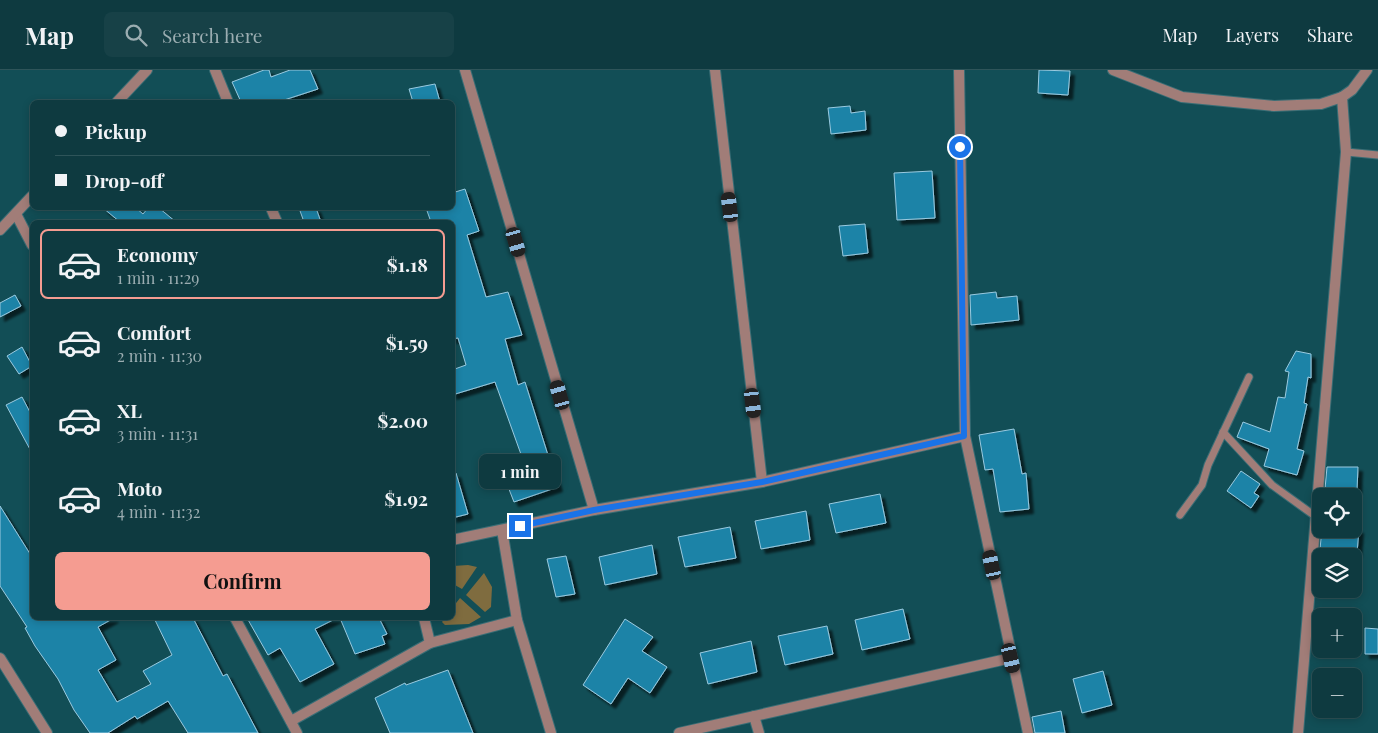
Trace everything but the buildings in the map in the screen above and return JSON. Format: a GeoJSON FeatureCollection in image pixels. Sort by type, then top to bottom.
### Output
{"type":"FeatureCollection","features":[{"type":"Feature","properties":{"kind":"street"},"geometry":{"type":"LineString","coordinates":[[119,100],[147,70]]}},
{"type":"Feature","properties":{"kind":"street"},"geometry":{"type":"LineString","coordinates":[[215,70],[227,100]]}},
{"type":"Feature","properties":{"kind":"street"},"geometry":{"type":"LineString","coordinates":[[465,70],[594,510]]}},
{"type":"Feature","properties":{"kind":"street"},"geometry":{"type":"LineString","coordinates":[[714,70],[762,482]]}},
{"type":"Feature","properties":{"kind":"street"},"geometry":{"type":"LineString","coordinates":[[959,70],[964,436],[1028,733]]}},
{"type":"Feature","properties":{"kind":"street"},"geometry":{"type":"LineString","coordinates":[[1113,70],[1182,97],[1274,106],[1321,104],[1342,97],[1352,90],[1367,70]]}},
{"type":"Feature","properties":{"kind":"street"},"geometry":{"type":"LineString","coordinates":[[1317,488],[1346,152],[1342,97]]}},
{"type":"Feature","properties":{"kind":"street"},"geometry":{"type":"LineString","coordinates":[[0,230],[30,198]]}},
{"type":"Feature","properties":{"kind":"street"},"geometry":{"type":"LineString","coordinates":[[16,214],[30,241]]}},
{"type":"Feature","properties":{"kind":"street"},"geometry":{"type":"LineString","coordinates":[[455,539],[594,510],[762,482],[964,436]]}},
{"type":"Feature","properties":{"kind":"street"},"geometry":{"type":"LineString","coordinates":[[502,530],[517,620],[551,733]]}},
{"type":"Feature","properties":{"kind":"street"},"geometry":{"type":"LineString","coordinates":[[1298,733],[1313,538]]}},
{"type":"Feature","properties":{"kind":"street"},"geometry":{"type":"LineString","coordinates":[[236,620],[297,733]]}},
{"type":"Feature","properties":{"kind":"street"},"geometry":{"type":"LineString","coordinates":[[424,620],[430,643]]}},
{"type":"Feature","properties":{"kind":"street"},"geometry":{"type":"LineString","coordinates":[[291,721],[430,643],[517,620]]}},
{"type":"Feature","properties":{"kind":"street"},"geometry":{"type":"LineString","coordinates":[[0,658],[47,733]]}},
{"type":"Feature","properties":{"kind":"street"},"geometry":{"type":"LineString","coordinates":[[679,733],[1011,658]]}},
{"type":"Feature","properties":{"kind":"street"},"geometry":{"type":"LineString","coordinates":[[754,716],[759,733]]}},
{"type":"Feature","properties":{"kind":"lane"},"geometry":{"type":"LineString","coordinates":[[1346,152],[1378,155]]}},
{"type":"Feature","properties":{"kind":"lane"},"geometry":{"type":"LineString","coordinates":[[1180,515],[1202,485],[1208,465],[1249,377]]}},
{"type":"Feature","properties":{"kind":"lane"},"geometry":{"type":"LineString","coordinates":[[1223,432],[1272,485],[1312,514]]}},
{"type":"Feature","properties":{"kind":"shaded area"},"geometry":{"type":"Polygon","coordinates":[[[468,565],[477,567],[462,589],[455,585],[455,566],[468,565]]]}},
{"type":"Feature","properties":{"kind":"shaded area"},"geometry":{"type":"Polygon","coordinates":[[[484,573],[492,587],[491,607],[485,612],[466,595],[484,573]]]}},
{"type":"Feature","properties":{"kind":"shaded area"},"geometry":{"type":"Polygon","coordinates":[[[460,598],[481,617],[469,624],[445,625],[442,622],[444,620],[455,620],[455,604],[460,598]]]}},
{"type":"Feature","properties":{"kind":"route"},"geometry":{"type":"LineString","coordinates":[[520,526],[594,510],[762,482],[964,436],[960,147]]}}]}
